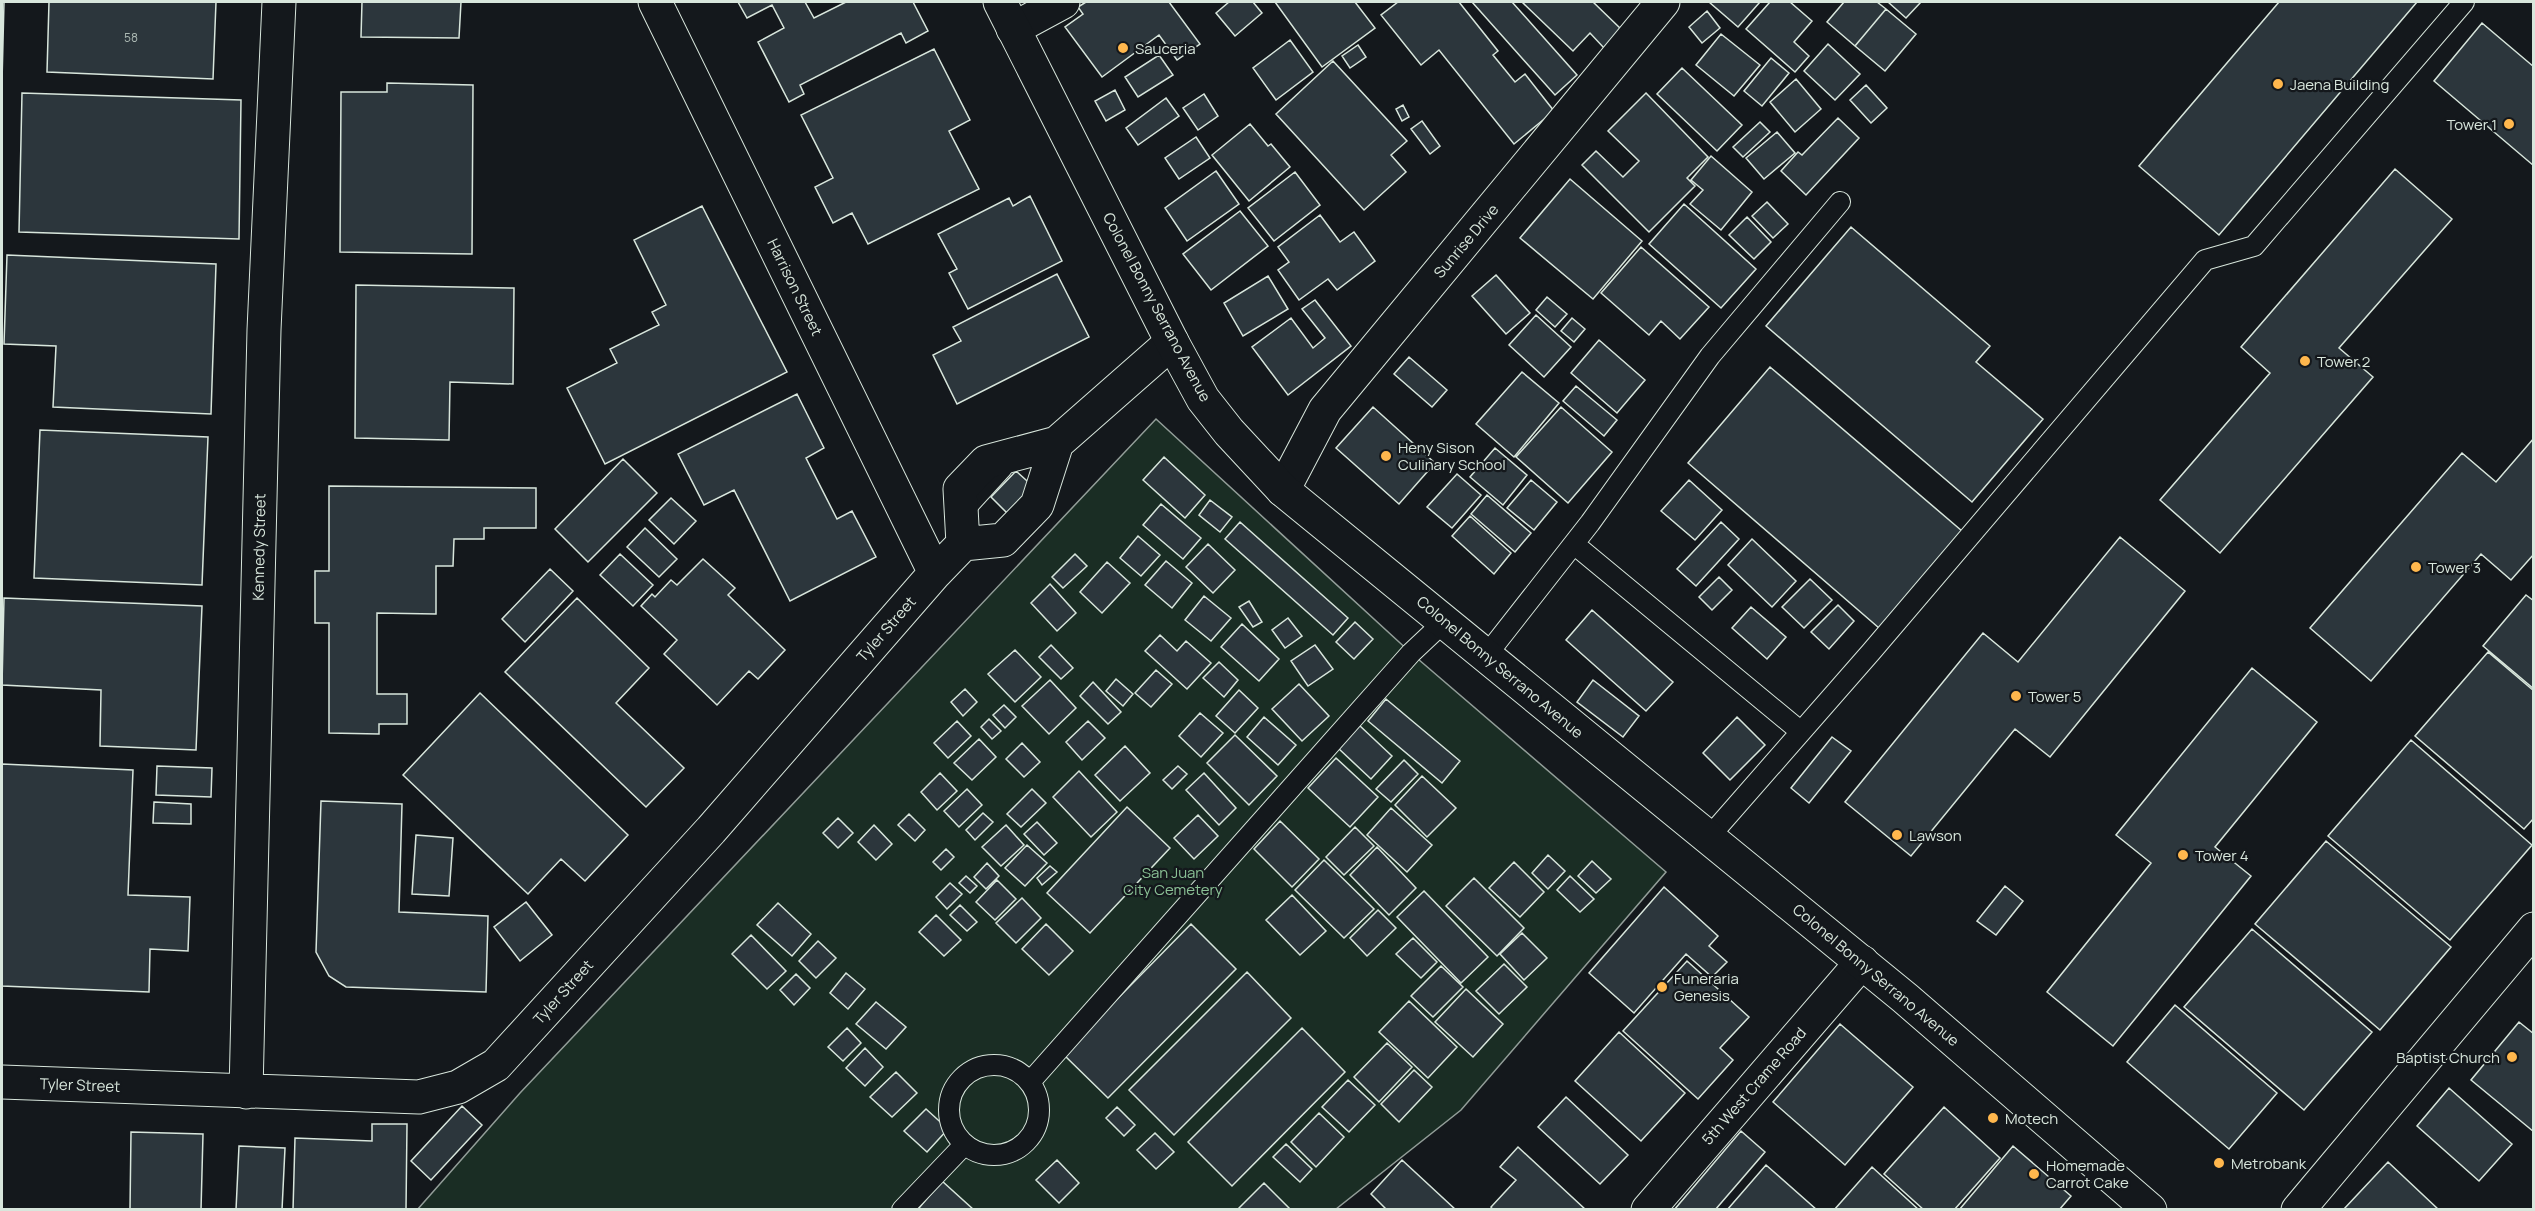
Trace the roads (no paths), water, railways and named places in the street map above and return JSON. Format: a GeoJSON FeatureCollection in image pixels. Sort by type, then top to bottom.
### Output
{"type":"FeatureCollection","features":[{"type":"Feature","properties":{"kind":"street","name":"Kennedy Street"},"geometry":{"type":"LineString","coordinates":[[246,1092],[264,330],[279,2]]}},
{"type":"Feature","properties":{"kind":"street","name":"Harrison Street"},"geometry":{"type":"LineString","coordinates":[[655,2],[935,573]]}},
{"type":"Feature","properties":{"kind":"street"},"geometry":{"type":"LineString","coordinates":[[1007,15],[1063,2]]}},
{"type":"Feature","properties":{"kind":"street","name":"Sunrise Drive"},"geometry":{"type":"LineString","coordinates":[[1283,490],[1325,410],[1663,2]]}},
{"type":"Feature","properties":{"kind":"street","name":"Colonel Bonny Serrano Avenue"},"geometry":{"type":"LineString","coordinates":[[1007,15],[1203,399],[1229,432],[1283,490],[1485,657],[1862,962],[2150,1209]]}},
{"type":"Feature","properties":{"kind":"street"},"geometry":{"type":"LineString","coordinates":[[1057,443],[1036,505],[1003,540],[962,528],[960,489],[986,462],[1057,443],[1172,342]]}},
{"type":"Feature","properties":{"kind":"street","name":"Tyler Street"},"geometry":{"type":"LineString","coordinates":[[2,1082],[419,1097],[458,1087],[496,1065],[711,830],[935,573],[962,528]]}},
{"type":"Feature","properties":{"kind":"street"},"geometry":{"type":"LineString","coordinates":[[2298,1209],[2534,929]]}},
{"type":"Feature","properties":{"kind":"street","name":"5th West Crame Road"},"geometry":{"type":"LineString","coordinates":[[1648,1209],[1862,962]]}},
{"type":"Feature","properties":{"kind":"lane"},"geometry":{"type":"LineString","coordinates":[[1709,837],[2205,260],[2254,246],[2464,2]]}},
{"type":"Feature","properties":{"kind":"lane"},"geometry":{"type":"LineString","coordinates":[[1485,657],[1574,544],[1710,356],[1840,202]]}},
{"type":"Feature","properties":{"kind":"lane"},"geometry":{"type":"LineString","coordinates":[[1574,544],[1800,731]]}},
{"type":"Feature","properties":{"kind":"lane"},"geometry":{"type":"LineString","coordinates":[[1030,1082],[1411,653],[1444,622]]}},
{"type":"Feature","properties":{"kind":"lane"},"geometry":{"type":"LineString","coordinates":[[983,1065],[1009,1067],[1030,1082],[1038,1100],[1039,1121],[1028,1141],[1008,1153],[985,1155],[964,1145],[951,1124],[950,1108],[950,1100],[961,1078],[983,1065]]}},
{"type":"Feature","properties":{"kind":"lane"},"geometry":{"type":"LineString","coordinates":[[902,1209],[964,1145]]}},
{"type":"Feature","properties":{"kind":"place","name":"Sauceria"},"geometry":{"type":"Point","coordinates":[1123,48]}},
{"type":"Feature","properties":{"kind":"place","name":"Jaena Building"},"geometry":{"type":"Point","coordinates":[2278,84]}},
{"type":"Feature","properties":{"kind":"place","name":"Tower 1"},"geometry":{"type":"Point","coordinates":[2509,124]}},
{"type":"Feature","properties":{"kind":"place","name":"Tower 2"},"geometry":{"type":"Point","coordinates":[2305,361]}},
{"type":"Feature","properties":{"kind":"place","name":"Heny Sison Culinary School"},"geometry":{"type":"Point","coordinates":[1386,456]}},
{"type":"Feature","properties":{"kind":"place","name":"Tower 3"},"geometry":{"type":"Point","coordinates":[2416,567]}},
{"type":"Feature","properties":{"kind":"place","name":"Tower 5"},"geometry":{"type":"Point","coordinates":[2016,696]}},
{"type":"Feature","properties":{"kind":"place","name":"Lawson"},"geometry":{"type":"Point","coordinates":[1897,835]}},
{"type":"Feature","properties":{"kind":"place","name":"Tower 4"},"geometry":{"type":"Point","coordinates":[2183,855]}},
{"type":"Feature","properties":{"kind":"place","name":"Funeraria Genesis"},"geometry":{"type":"Point","coordinates":[1662,987]}},
{"type":"Feature","properties":{"kind":"place","name":"Baptist Church"},"geometry":{"type":"Point","coordinates":[2512,1057]}},
{"type":"Feature","properties":{"kind":"place","name":"Motech"},"geometry":{"type":"Point","coordinates":[1993,1118]}},
{"type":"Feature","properties":{"kind":"place","name":"Metrobank"},"geometry":{"type":"Point","coordinates":[2219,1163]}},
{"type":"Feature","properties":{"kind":"place","name":"Homemade Carrot Cake"},"geometry":{"type":"Point","coordinates":[2034,1174]}},
{"type":"Feature","properties":{"kind":"park label","name":"San Juan City Cemetery"},"geometry":{"type":"Point","coordinates":[1173,880]}}]}
